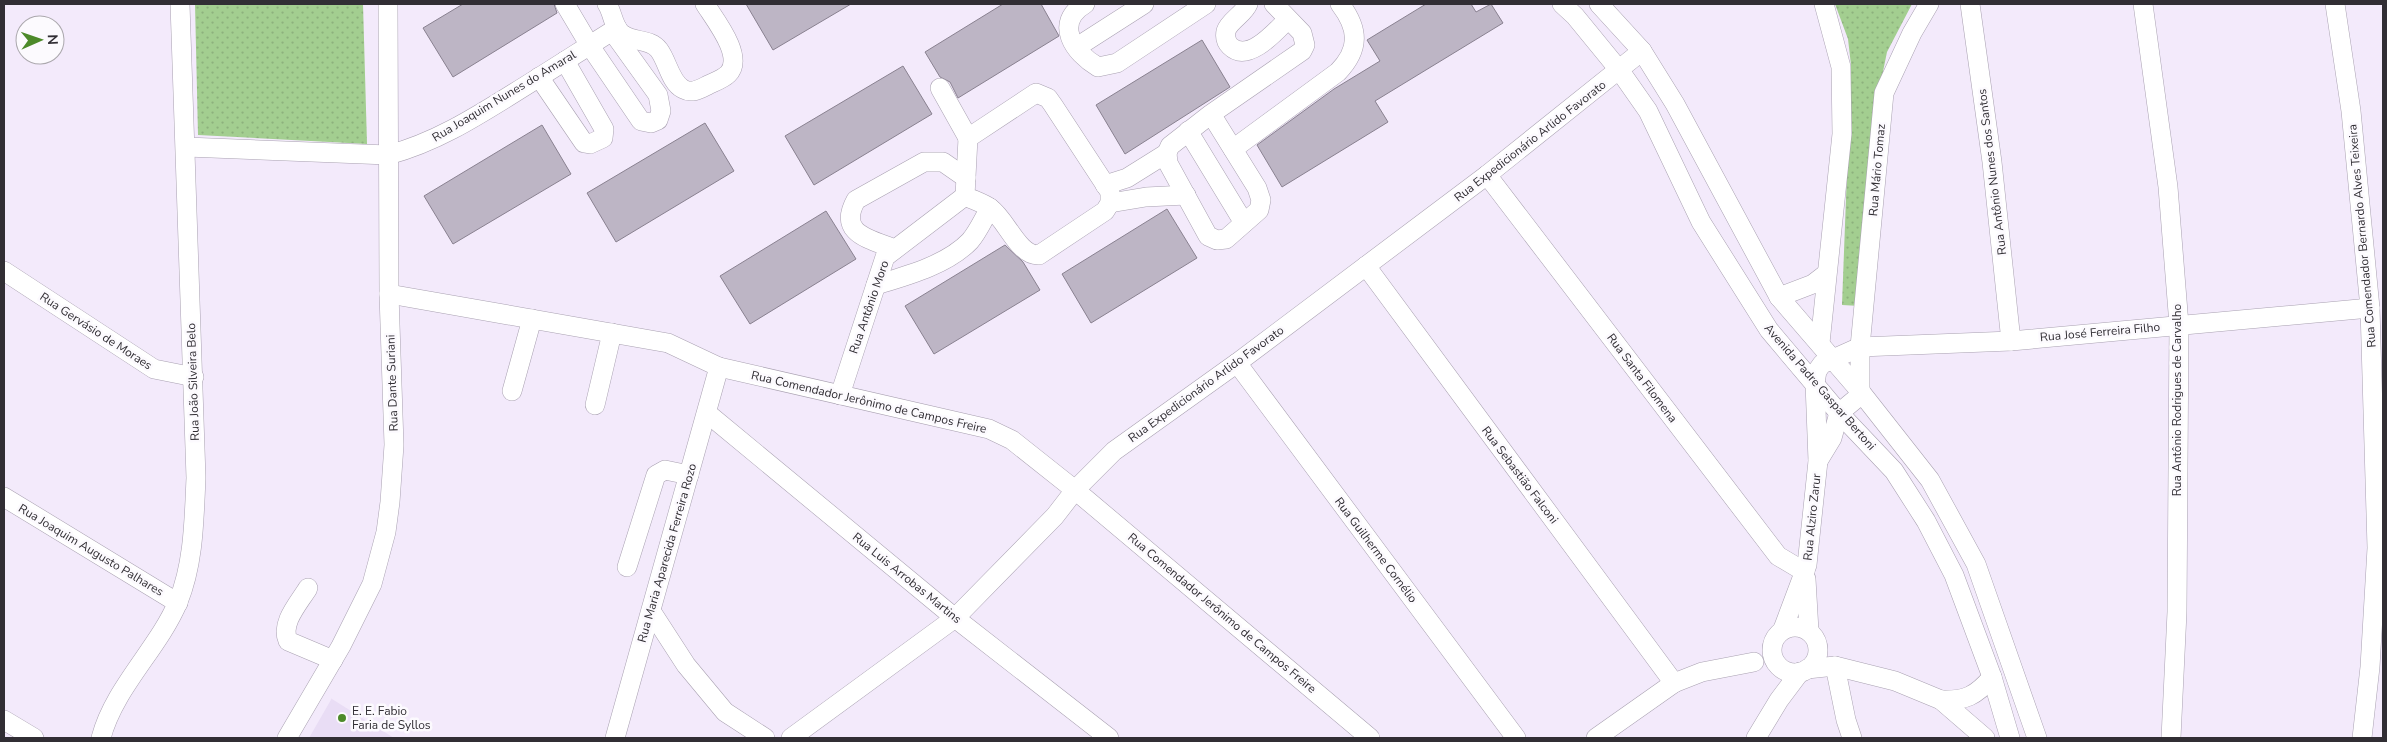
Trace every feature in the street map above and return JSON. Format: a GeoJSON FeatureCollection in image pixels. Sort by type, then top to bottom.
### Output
{"type":"FeatureCollection","features":[{"type":"Feature","properties":{"kind":"street","name":"Rua João Silveira Belo"},"geometry":{"type":"LineString","coordinates":[[101,738],[105,724],[116,704],[178,603],[193,542],[196,478],[194,377],[180,4]]}},
{"type":"Feature","properties":{"kind":"street","name":"Rua Dante Suriani"},"geometry":{"type":"LineString","coordinates":[[287,738],[333,660],[372,584],[386,532],[394,445],[389,294],[388,4]]}},
{"type":"Feature","properties":{"kind":"street"},"geometry":{"type":"LineString","coordinates":[[565,4],[590,46],[642,121],[651,124],[658,120],[661,111],[658,95],[614,30],[610,5]]}},
{"type":"Feature","properties":{"kind":"street"},"geometry":{"type":"LineString","coordinates":[[614,30],[634,39],[650,42],[659,50],[677,84],[684,90],[695,92],[727,75],[734,66],[734,52],[705,4]]}},
{"type":"Feature","properties":{"kind":"street"},"geometry":{"type":"LineString","coordinates":[[1085,4],[1071,16],[1068,25],[1070,36],[1076,47],[1090,62],[1098,67],[1107,67],[1117,63],[1206,4]]}},
{"type":"Feature","properties":{"kind":"street"},"geometry":{"type":"LineString","coordinates":[[1076,47],[1144,4]]}},
{"type":"Feature","properties":{"kind":"street"},"geometry":{"type":"LineString","coordinates":[[1248,4],[1226,30],[1226,39],[1230,46],[1238,50],[1256,48],[1288,19]]}},
{"type":"Feature","properties":{"kind":"street"},"geometry":{"type":"LineString","coordinates":[[1211,114],[1257,188],[1262,200],[1259,210],[1226,238],[1217,240],[1208,236],[1168,163],[1167,153],[1170,146],[1211,114],[1302,52],[1305,46],[1305,39],[1302,33],[1274,4]]}},
{"type":"Feature","properties":{"kind":"street"},"geometry":{"type":"LineString","coordinates":[[1232,149],[1338,72],[1349,60],[1354,48],[1354,33],[1349,16],[1340,4]]}},
{"type":"Feature","properties":{"kind":"street","name":"Avenida Padre Gaspar Bertoni"},"geometry":{"type":"LineString","coordinates":[[1562,4],[1575,16],[1620,70],[1648,111],[1701,222],[1769,330],[1839,413],[1894,471],[1926,522],[1954,574],[1992,677],[2010,738]]}},
{"type":"Feature","properties":{"kind":"street","name":"Avenida Padre Gaspar Bertoni"},"geometry":{"type":"LineString","coordinates":[[1599,4],[1642,52],[1676,104],[1780,297],[1860,391],[1930,480],[1976,564],[2037,738]]}},
{"type":"Feature","properties":{"kind":"street"},"geometry":{"type":"LineString","coordinates":[[1820,343],[1842,134],[1841,67],[1824,4]]}},
{"type":"Feature","properties":{"kind":"street","name":"Rua Mário Tomaz"},"geometry":{"type":"LineString","coordinates":[[1860,391],[1860,347],[1884,93],[1912,32],[1928,4]]}},
{"type":"Feature","properties":{"kind":"street","name":"Rua Antônio Nunes dos Santos"},"geometry":{"type":"LineString","coordinates":[[1970,4],[1992,162],[2011,341]]}},
{"type":"Feature","properties":{"kind":"street","name":"Rua Antônio Rodrigues de Carvalho"},"geometry":{"type":"LineString","coordinates":[[2143,4],[2168,187],[2179,325],[2178,612],[2171,738]]}},
{"type":"Feature","properties":{"kind":"street","name":"Rua Comendador Bernardo Alves Teixeira"},"geometry":{"type":"LineString","coordinates":[[2336,4],[2351,111],[2370,308],[2377,548],[2370,667],[2362,738]]}},
{"type":"Feature","properties":{"kind":"street","name":"Rua Joaquim Nunes do Amaral"},"geometry":{"type":"LineString","coordinates":[[186,147],[388,155],[413,148],[443,135],[614,30]]}},
{"type":"Feature","properties":{"kind":"street","name":"Rua Expedicionário Arlido Favorato"},"geometry":{"type":"LineString","coordinates":[[791,738],[955,618],[1055,516],[1075,490],[1114,451],[1237,363],[1487,175],[1642,52]]}},
{"type":"Feature","properties":{"kind":"street"},"geometry":{"type":"LineString","coordinates":[[539,77],[584,143],[590,144],[603,138],[604,129],[565,61]]}},
{"type":"Feature","properties":{"kind":"street"},"geometry":{"type":"LineString","coordinates":[[940,88],[968,138],[965,187]]}},
{"type":"Feature","properties":{"kind":"street"},"geometry":{"type":"LineString","coordinates":[[895,249],[856,233],[850,222],[850,210],[856,200],[924,162],[943,162],[965,187],[1001,218],[1025,252],[1032,256],[1039,255],[1105,211],[1110,203],[1110,192],[1048,98],[1036,93],[968,138]]}},
{"type":"Feature","properties":{"kind":"street"},"geometry":{"type":"LineString","coordinates":[[1188,132],[1244,223]]}},
{"type":"Feature","properties":{"kind":"street"},"geometry":{"type":"LineString","coordinates":[[1105,185],[1127,178],[1167,153]]}},
{"type":"Feature","properties":{"kind":"street","name":"Rua Santa Filomena"},"geometry":{"type":"LineString","coordinates":[[1487,175],[1778,556],[1805,572]]}},
{"type":"Feature","properties":{"kind":"street","name":"Rua Antônio Moro"},"geometry":{"type":"LineString","coordinates":[[840,395],[885,256],[965,187]]}},
{"type":"Feature","properties":{"kind":"street"},"geometry":{"type":"LineString","coordinates":[[1110,203],[1146,197],[1186,195]]}},
{"type":"Feature","properties":{"kind":"street"},"geometry":{"type":"LineString","coordinates":[[876,285],[918,272],[958,250],[971,240],[990,208]]}},
{"type":"Feature","properties":{"kind":"street","name":"Rua Sebastião Falconi"},"geometry":{"type":"LineString","coordinates":[[1366,266],[1674,683]]}},
{"type":"Feature","properties":{"kind":"street","name":"Rua Gervásio de Moraes"},"geometry":{"type":"LineString","coordinates":[[4,271],[154,369],[194,377]]}},
{"type":"Feature","properties":{"kind":"street"},"geometry":{"type":"LineString","coordinates":[[1780,297],[1813,284],[1826,274]]}},
{"type":"Feature","properties":{"kind":"street","name":"Rua Comendador Jerônimo de Campos Freire"},"geometry":{"type":"LineString","coordinates":[[389,294],[668,342],[719,367],[989,429],[1012,440],[1075,490],[1370,738]]}},
{"type":"Feature","properties":{"kind":"street","name":"Rua José Ferreira Filho"},"geometry":{"type":"LineString","coordinates":[[1860,347],[2011,341],[2370,308]]}},
{"type":"Feature","properties":{"kind":"street"},"geometry":{"type":"LineString","coordinates":[[512,391],[532,319]]}},
{"type":"Feature","properties":{"kind":"street"},"geometry":{"type":"LineString","coordinates":[[595,405],[612,333]]}},
{"type":"Feature","properties":{"kind":"street"},"geometry":{"type":"LineString","coordinates":[[1815,383],[1817,371],[1822,364],[1831,358],[1860,347]]}},
{"type":"Feature","properties":{"kind":"street","name":"Rua Guilherme Cornélio"},"geometry":{"type":"LineString","coordinates":[[1237,363],[1516,738]]}},
{"type":"Feature","properties":{"kind":"street","name":"Rua Maria Aparecida Ferreira Rozo"},"geometry":{"type":"LineString","coordinates":[[615,738],[719,367]]}},
{"type":"Feature","properties":{"kind":"street","name":"Rua Alziro Zarur"},"geometry":{"type":"LineString","coordinates":[[1810,631],[1805,572],[1818,461],[1815,383]]}},
{"type":"Feature","properties":{"kind":"street"},"geometry":{"type":"LineString","coordinates":[[1839,413],[1856,398],[1860,391]]}},
{"type":"Feature","properties":{"kind":"street","name":"Rua Luis Arrobas Martins"},"geometry":{"type":"LineString","coordinates":[[707,413],[955,618],[1110,738]]}},
{"type":"Feature","properties":{"kind":"street","name":"Rua Alziro Zarur"},"geometry":{"type":"LineString","coordinates":[[1818,461],[1832,438],[1839,413]]}},
{"type":"Feature","properties":{"kind":"street"},"geometry":{"type":"LineString","coordinates":[[627,567],[656,476],[664,470],[689,475]]}},
{"type":"Feature","properties":{"kind":"street","name":"Rua Joaquim Augusto Palhares"},"geometry":{"type":"LineString","coordinates":[[4,497],[178,603]]}},
{"type":"Feature","properties":{"kind":"street","name":"Rua Alziro Zarur"},"geometry":{"type":"LineString","coordinates":[[1783,629],[1805,572]]}},
{"type":"Feature","properties":{"kind":"street"},"geometry":{"type":"LineString","coordinates":[[308,588],[287,622],[286,637],[288,641],[333,660]]}},
{"type":"Feature","properties":{"kind":"street"},"geometry":{"type":"LineString","coordinates":[[651,611],[686,665],[725,712],[765,738]]}},
{"type":"Feature","properties":{"kind":"street"},"geometry":{"type":"LineString","coordinates":[[1754,662],[1772,646],[1783,629],[1794,626],[1810,631],[1817,642],[1817,658],[1779,700],[1756,738]]}},
{"type":"Feature","properties":{"kind":"street"},"geometry":{"type":"LineString","coordinates":[[1772,646],[1778,667],[1779,700]]}},
{"type":"Feature","properties":{"kind":"street"},"geometry":{"type":"LineString","coordinates":[[1818,650],[1835,666],[1846,720],[1852,738]]}},
{"type":"Feature","properties":{"kind":"street"},"geometry":{"type":"LineString","coordinates":[[1596,738],[1674,683],[1702,672],[1754,662],[1778,667],[1794,673],[1835,666],[1895,681],[1941,700],[1985,738]]}},
{"type":"Feature","properties":{"kind":"street"},"geometry":{"type":"LineString","coordinates":[[1941,700],[1960,701],[1982,688],[1992,677]]}},
{"type":"Feature","properties":{"kind":"street"},"geometry":{"type":"LineString","coordinates":[[4,720],[34,738]]}},
{"type":"Feature","properties":{"kind":"shaded area","name":"E. E. Fabio Faria de Syllos"},"geometry":{"type":"Polygon","coordinates":[[[332,699],[394,738],[309,738],[332,699]]]}},
{"type":"Feature","properties":{"kind":"green space"},"geometry":{"type":"Polygon","coordinates":[[[195,4],[363,4],[367,144],[198,135],[195,4]]]}},
{"type":"Feature","properties":{"kind":"green space"},"geometry":{"type":"Polygon","coordinates":[[[1835,4],[1912,4],[1887,52],[1877,101],[1860,306],[1842,305],[1851,65],[1848,39],[1835,4]]]}},
{"type":"Feature","properties":{"kind":"building"},"geometry":{"type":"Polygon","coordinates":[[[463,4],[554,4],[557,13],[453,77],[423,28],[463,4]]]}},
{"type":"Feature","properties":{"kind":"building"},"geometry":{"type":"Polygon","coordinates":[[[746,4],[851,4],[773,50],[746,4]]]}},
{"type":"Feature","properties":{"kind":"building"},"geometry":{"type":"Polygon","coordinates":[[[1003,4],[1041,4],[1059,36],[958,98],[950,82],[940,77],[925,52],[1003,4]]]}},
{"type":"Feature","properties":{"kind":"building"},"geometry":{"type":"Polygon","coordinates":[[[1426,4],[1471,4],[1476,12],[1491,4],[1503,23],[1375,101],[1388,122],[1282,187],[1257,145],[1334,89],[1380,61],[1367,40],[1426,4]]]}},
{"type":"Feature","properties":{"kind":"building"},"geometry":{"type":"Polygon","coordinates":[[[1202,40],[1230,87],[1125,154],[1096,105],[1202,40]]]}},
{"type":"Feature","properties":{"kind":"building"},"geometry":{"type":"Polygon","coordinates":[[[903,66],[932,114],[814,185],[785,136],[903,66]]]}},
{"type":"Feature","properties":{"kind":"building"},"geometry":{"type":"Polygon","coordinates":[[[705,123],[734,171],[616,242],[587,193],[705,123]]]}},
{"type":"Feature","properties":{"kind":"building"},"geometry":{"type":"Polygon","coordinates":[[[542,125],[571,174],[453,244],[424,196],[542,125]]]}},
{"type":"Feature","properties":{"kind":"building"},"geometry":{"type":"Polygon","coordinates":[[[1167,209],[1197,258],[1091,323],[1062,274],[1167,209]]]}},
{"type":"Feature","properties":{"kind":"building"},"geometry":{"type":"Polygon","coordinates":[[[826,211],[856,259],[750,324],[720,276],[826,211]]]}},
{"type":"Feature","properties":{"kind":"building"},"geometry":{"type":"Polygon","coordinates":[[[1005,245],[1023,262],[1040,290],[934,354],[905,306],[1005,245]]]}},
{"type":"Feature","properties":{"kind":"place","name":"E. E. Fabio Faria de Syllos"},"geometry":{"type":"Point","coordinates":[342,718]}}]}
